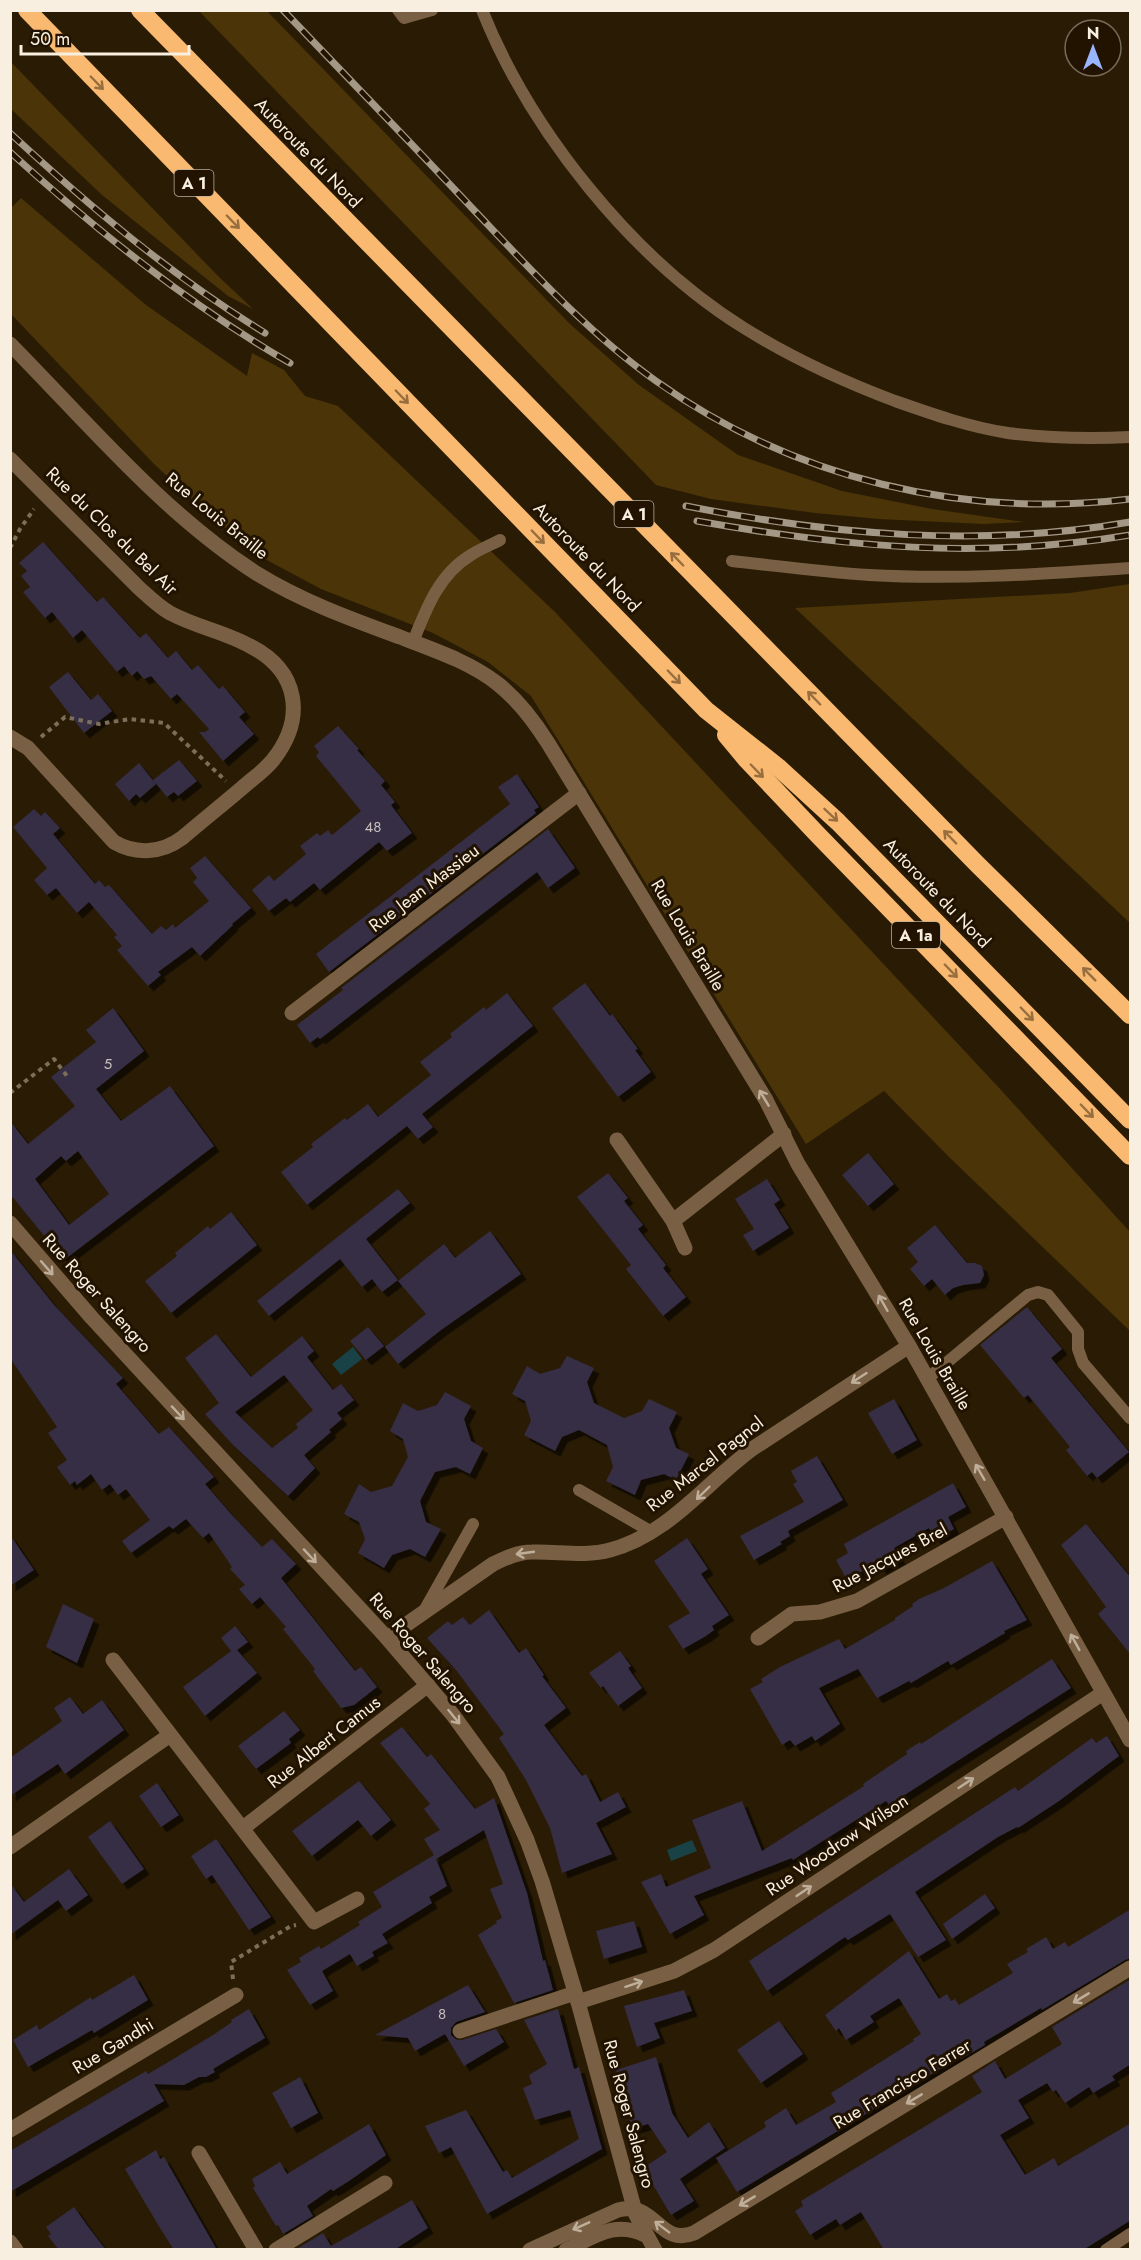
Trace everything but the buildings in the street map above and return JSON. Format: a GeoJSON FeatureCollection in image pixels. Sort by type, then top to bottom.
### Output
{"type":"FeatureCollection","features":[{"type":"Feature","properties":{"kind":"highway","name":"Autoroute du Nord"},"geometry":{"type":"LineString","coordinates":[[27,10],[706,710],[778,767],[838,822],[1131,1120]]}},
{"type":"Feature","properties":{"kind":"highway","name":"Autoroute du Nord"},"geometry":{"type":"LineString","coordinates":[[140,10],[978,865],[1131,1015]]}},
{"type":"Feature","properties":{"kind":"highway","name":"A 1a"},"geometry":{"type":"LineString","coordinates":[[706,710],[746,759],[1131,1156]]}},
{"type":"Feature","properties":{"kind":"street","name":"Rue Louis Braille"},"geometry":{"type":"LineString","coordinates":[[10,344],[129,467],[222,549],[294,595],[474,669],[498,684],[537,726],[766,1100],[798,1164],[909,1346],[1131,1740]]}},
{"type":"Feature","properties":{"kind":"street","name":"Rue du Clos du Bel Air"},"geometry":{"type":"LineString","coordinates":[[10,459],[158,605],[186,620],[238,639],[276,664],[287,679],[293,695],[294,712],[285,740],[272,761],[238,792],[173,844],[157,850],[128,848],[108,837],[28,748],[10,737]]}},
{"type":"Feature","properties":{"kind":"street","name":"Rue Jean Massieu"},"geometry":{"type":"LineString","coordinates":[[292,1013],[579,793]]}},
{"type":"Feature","properties":{"kind":"street"},"geometry":{"type":"LineString","coordinates":[[673,1221],[783,1134]]}},
{"type":"Feature","properties":{"kind":"street"},"geometry":{"type":"LineString","coordinates":[[617,1140],[673,1221],[685,1248]]}},
{"type":"Feature","properties":{"kind":"street","name":"Rue Roger Salengro"},"geometry":{"type":"LineString","coordinates":[[10,1223],[84,1310],[387,1638],[480,1750],[498,1777],[511,1803],[542,1881],[577,1997],[634,2208],[645,2235],[655,2250]]}},
{"type":"Feature","properties":{"kind":"street","name":"Rue Marcel Pagnol"},"geometry":{"type":"LineString","coordinates":[[387,1638],[493,1564],[511,1556],[530,1552],[607,1551],[650,1531],[685,1509],[731,1464],[752,1449],[909,1346]]}},
{"type":"Feature","properties":{"kind":"street","name":"Rue Jacques Brel"},"geometry":{"type":"LineString","coordinates":[[758,1638],[792,1614],[820,1612],[857,1601],[1006,1517]]}},
{"type":"Feature","properties":{"kind":"street"},"geometry":{"type":"LineString","coordinates":[[113,1660],[314,1922],[357,1899]]}},
{"type":"Feature","properties":{"kind":"street","name":"Rue Albert Camus"},"geometry":{"type":"LineString","coordinates":[[243,1828],[428,1685]]}},
{"type":"Feature","properties":{"kind":"street","name":"Rue Woodrow Wilson"},"geometry":{"type":"LineString","coordinates":[[459,2031],[674,1971],[714,1950],[1104,1693]]}},
{"type":"Feature","properties":{"kind":"street"},"geometry":{"type":"LineString","coordinates":[[10,1847],[170,1735]]}},
{"type":"Feature","properties":{"kind":"street","name":"Rue Francisco Ferrer"},"geometry":{"type":"LineString","coordinates":[[694,2233],[1131,1968]]}},
{"type":"Feature","properties":{"kind":"street","name":"Rue Gandhi"},"geometry":{"type":"LineString","coordinates":[[10,2130],[236,1995]]}},
{"type":"Feature","properties":{"kind":"street"},"geometry":{"type":"LineString","coordinates":[[199,2153],[256,2250]]}},
{"type":"Feature","properties":{"kind":"street"},"geometry":{"type":"LineString","coordinates":[[276,2250],[385,2183]]}},
{"type":"Feature","properties":{"kind":"street"},"geometry":{"type":"LineString","coordinates":[[530,2250],[618,2210],[634,2208]]}},
{"type":"Feature","properties":{"kind":"street","name":"Rue Roger Salengro"},"geometry":{"type":"LineString","coordinates":[[634,2208],[645,2213],[670,2234],[694,2233]]}},
{"type":"Feature","properties":{"kind":"street"},"geometry":{"type":"LineString","coordinates":[[566,2250],[616,2228],[629,2228],[645,2235]]}},
{"type":"Feature","properties":{"kind":"street"},"geometry":{"type":"LineString","coordinates":[[684,2250],[687,2241],[694,2233]]}},
{"type":"Feature","properties":{"kind":"street"},"geometry":{"type":"LineString","coordinates":[[10,2242],[16,2250]]}},
{"type":"Feature","properties":{"kind":"lane"},"geometry":{"type":"LineString","coordinates":[[398,10],[404,18],[432,10]]}},
{"type":"Feature","properties":{"kind":"lane"},"geometry":{"type":"LineString","coordinates":[[482,10],[499,51],[518,84],[579,176],[629,232],[676,279],[742,328],[825,374],[957,421],[986,429],[1035,435],[1131,437]]}},
{"type":"Feature","properties":{"kind":"lane"},"geometry":{"type":"LineString","coordinates":[[413,642],[433,595],[441,583],[469,555],[500,540]]}},
{"type":"Feature","properties":{"kind":"lane"},"geometry":{"type":"LineString","coordinates":[[732,561],[870,575],[949,577],[1029,575],[1131,568]]}},
{"type":"Feature","properties":{"kind":"lane"},"geometry":{"type":"LineString","coordinates":[[927,1379],[1028,1295],[1038,1293],[1048,1295],[1078,1332],[1078,1349],[1083,1363],[1131,1418]]}},
{"type":"Feature","properties":{"kind":"lane"},"geometry":{"type":"LineString","coordinates":[[579,1490],[650,1531]]}},
{"type":"Feature","properties":{"kind":"lane"},"geometry":{"type":"LineString","coordinates":[[423,1612],[473,1524]]}},
{"type":"Feature","properties":{"kind":"lane"},"geometry":{"type":"LineString","coordinates":[[1106,2250],[1131,2234]]}},
{"type":"Feature","properties":{"kind":"path"},"geometry":{"type":"LineString","coordinates":[[10,548],[20,529],[46,494]]}},
{"type":"Feature","properties":{"kind":"path"},"geometry":{"type":"LineString","coordinates":[[28,748],[65,717],[99,724],[130,719],[165,723],[238,792]]}},
{"type":"Feature","properties":{"kind":"path"},"geometry":{"type":"LineString","coordinates":[[10,1093],[54,1059],[67,1076]]}},
{"type":"Feature","properties":{"kind":"path"},"geometry":{"type":"LineString","coordinates":[[236,1995],[231,1962],[291,1926],[314,1922]]}},
{"type":"Feature","properties":{"kind":"shaded area"},"geometry":{"type":"Polygon","coordinates":[[[199,11],[267,11],[570,324],[639,385],[738,455],[842,491],[932,509],[1024,522],[984,524],[879,519],[815,513],[711,499],[656,485],[199,11]]]}},
{"type":"Feature","properties":{"kind":"shaded area"},"geometry":{"type":"Polygon","coordinates":[[[10,61],[218,276],[253,309],[228,296],[102,195],[11,109],[10,61]]]}},
{"type":"Feature","properties":{"kind":"shaded area"},"geometry":{"type":"Polygon","coordinates":[[[21,198],[146,305],[247,376],[252,353],[284,370],[305,396],[338,406],[555,612],[1001,1090],[1130,1232],[1130,1331],[949,1157],[884,1091],[806,1144],[531,696],[488,662],[433,633],[321,589],[263,558],[209,515],[154,464],[11,314],[10,209],[21,198]]]}},
{"type":"Feature","properties":{"kind":"shaded area"},"geometry":{"type":"Polygon","coordinates":[[[1130,584],[1130,923],[795,608],[1070,593],[1130,584]]]}},
{"type":"Feature","properties":{"kind":"water"},"geometry":{"type":"Polygon","coordinates":[[[353,1347],[362,1359],[341,1375],[332,1364],[353,1347]]]}},
{"type":"Feature","properties":{"kind":"water"},"geometry":{"type":"Polygon","coordinates":[[[692,1840],[697,1851],[671,1861],[667,1850],[692,1840]]]}},
{"type":"Feature","properties":{"kind":"railway"},"geometry":{"type":"LineString","coordinates":[[283,10],[583,321],[656,381],[709,415],[765,444],[823,467],[882,484],[943,496],[1005,503],[1067,504],[1130,499]]}},
{"type":"Feature","properties":{"kind":"railway"},"geometry":{"type":"LineString","coordinates":[[10,133],[133,239],[197,288],[265,333]]}},
{"type":"Feature","properties":{"kind":"railway"},"geometry":{"type":"LineString","coordinates":[[10,152],[144,265],[215,316],[290,363]]}},
{"type":"Feature","properties":{"kind":"railway"},"geometry":{"type":"LineString","coordinates":[[686,506],[797,524],[908,535],[1019,535],[1130,522]]}},
{"type":"Feature","properties":{"kind":"railway"},"geometry":{"type":"LineString","coordinates":[[697,521],[806,538],[913,547],[1020,547],[1074,543],[1130,535]]}}]}
